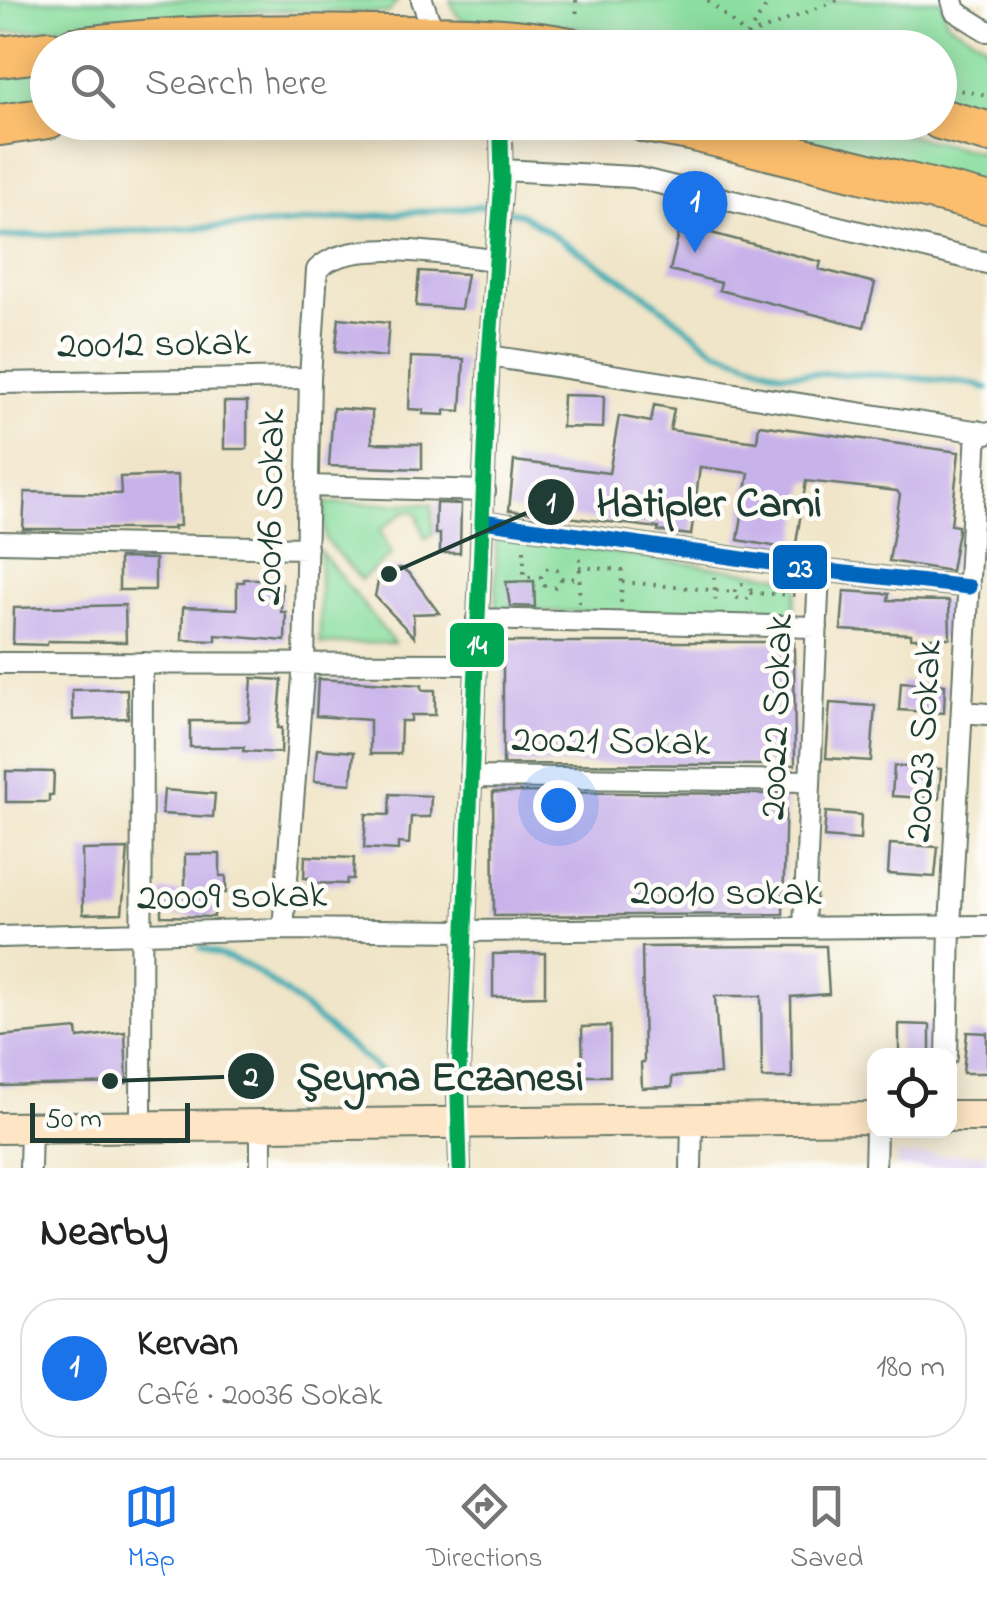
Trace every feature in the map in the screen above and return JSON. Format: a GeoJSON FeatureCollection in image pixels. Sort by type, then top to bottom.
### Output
{"type":"FeatureCollection","features":[{"type":"Feature","properties":{"kind":"highway"},"geometry":{"type":"LineString","coordinates":[[370,30],[437,27]]}},
{"type":"Feature","properties":{"kind":"highway"},"geometry":{"type":"LineString","coordinates":[[0,57],[30,53]]}},
{"type":"Feature","properties":{"kind":"highway"},"geometry":{"type":"LineString","coordinates":[[0,125],[30,121]]}},
{"type":"Feature","properties":{"kind":"highway"},"geometry":{"type":"LineString","coordinates":[[957,124],[987,132]]}},
{"type":"Feature","properties":{"kind":"highway"},"geometry":{"type":"LineString","coordinates":[[731,140],[987,203]]}},
{"type":"Feature","properties":{"kind":"main road"},"geometry":{"type":"LineString","coordinates":[[957,1116],[987,1116]]}},
{"type":"Feature","properties":{"kind":"main road"},"geometry":{"type":"LineString","coordinates":[[0,1128],[867,1118]]}},
{"type":"Feature","properties":{"kind":"street"},"geometry":{"type":"LineString","coordinates":[[954,6],[987,31]]}},
{"type":"Feature","properties":{"kind":"street"},"geometry":{"type":"LineString","coordinates":[[460,1168],[465,931],[501,140]]}},
{"type":"Feature","properties":{"kind":"street"},"geometry":{"type":"LineString","coordinates":[[502,175],[634,177],[987,263]]}},
{"type":"Feature","properties":{"kind":"street","name":"20016 Sokak"},"geometry":{"type":"LineString","coordinates":[[284,929],[304,664],[316,270],[324,262],[350,254],[408,250],[494,260]]}},
{"type":"Feature","properties":{"kind":"street"},"geometry":{"type":"LineString","coordinates":[[489,356],[982,432]]}},
{"type":"Feature","properties":{"kind":"street","name":"20012 sokak"},"geometry":{"type":"LineString","coordinates":[[0,383],[310,378]]}},
{"type":"Feature","properties":{"kind":"street","name":"20023 Sokak"},"geometry":{"type":"LineString","coordinates":[[947,1048],[969,587],[982,432]]}},
{"type":"Feature","properties":{"kind":"street"},"geometry":{"type":"LineString","coordinates":[[308,486],[484,491]]}},
{"type":"Feature","properties":{"kind":"street"},"geometry":{"type":"LineString","coordinates":[[483,520],[819,570],[969,587]]}},
{"type":"Feature","properties":{"kind":"street"},"geometry":{"type":"LineString","coordinates":[[0,542],[307,548]]}},
{"type":"Feature","properties":{"kind":"street","name":"20022 Sokak"},"geometry":{"type":"LineString","coordinates":[[804,928],[819,570]]}},
{"type":"Feature","properties":{"kind":"street"},"geometry":{"type":"LineString","coordinates":[[478,619],[816,627]]}},
{"type":"Feature","properties":{"kind":"street"},"geometry":{"type":"LineString","coordinates":[[0,663],[476,664]]}},
{"type":"Feature","properties":{"kind":"street"},"geometry":{"type":"LineString","coordinates":[[140,1127],[142,663]]}},
{"type":"Feature","properties":{"kind":"street"},"geometry":{"type":"LineString","coordinates":[[962,712],[987,714]]}},
{"type":"Feature","properties":{"kind":"street","name":"20021 Sokak"},"geometry":{"type":"LineString","coordinates":[[472,777],[810,781]]}},
{"type":"Feature","properties":{"kind":"street","name":"20010 sokak"},"geometry":{"type":"LineString","coordinates":[[465,931],[987,926]]}},
{"type":"Feature","properties":{"kind":"street","name":"20009 sokak"},"geometry":{"type":"LineString","coordinates":[[0,937],[284,929],[465,931]]}},
{"type":"Feature","properties":{"kind":"street"},"geometry":{"type":"LineString","coordinates":[[690,1168],[692,1120]]}},
{"type":"Feature","properties":{"kind":"street"},"geometry":{"type":"LineString","coordinates":[[260,1125],[261,1168]]}},
{"type":"Feature","properties":{"kind":"street"},"geometry":{"type":"LineString","coordinates":[[30,1168],[31,1127]]}},
{"type":"Feature","properties":{"kind":"street"},"geometry":{"type":"LineString","coordinates":[[875,1168],[876,1138]]}},
{"type":"Feature","properties":{"kind":"path"},"geometry":{"type":"LineString","coordinates":[[574,30],[576,0]]}},
{"type":"Feature","properties":{"kind":"path"},"geometry":{"type":"LineString","coordinates":[[708,0],[740,30]]}},
{"type":"Feature","properties":{"kind":"path"},"geometry":{"type":"LineString","coordinates":[[751,30],[770,0]]}},
{"type":"Feature","properties":{"kind":"path"},"geometry":{"type":"LineString","coordinates":[[762,30],[838,0]]}},
{"type":"Feature","properties":{"kind":"path"},"geometry":{"type":"LineString","coordinates":[[957,90],[987,96]]}},
{"type":"Feature","properties":{"kind":"path"},"geometry":{"type":"LineString","coordinates":[[525,540],[524,577],[540,577]]}},
{"type":"Feature","properties":{"kind":"path"},"geometry":{"type":"LineString","coordinates":[[578,612],[580,548]]}},
{"type":"Feature","properties":{"kind":"path"},"geometry":{"type":"LineString","coordinates":[[551,568],[552,556]]}},
{"type":"Feature","properties":{"kind":"path"},"geometry":{"type":"LineString","coordinates":[[580,567],[622,570],[621,613]]}},
{"type":"Feature","properties":{"kind":"path"},"geometry":{"type":"LineString","coordinates":[[713,567],[716,615]]}},
{"type":"Feature","properties":{"kind":"path"},"geometry":{"type":"LineString","coordinates":[[551,568],[561,578],[558,586],[551,589],[542,584],[540,577],[551,568]]}},
{"type":"Feature","properties":{"kind":"path"},"geometry":{"type":"LineString","coordinates":[[561,578],[579,579]]}},
{"type":"Feature","properties":{"kind":"path"},"geometry":{"type":"LineString","coordinates":[[622,582],[734,592],[743,600],[750,593],[796,595]]}},
{"type":"Feature","properties":{"kind":"path"},"geometry":{"type":"LineString","coordinates":[[734,592],[744,584],[750,593]]}},
{"type":"Feature","properties":{"kind":"shaded area"},"geometry":{"type":"Polygon","coordinates":[[[987,1154],[987,1168],[897,1168],[897,1155],[987,1154]]]}},
{"type":"Feature","properties":{"kind":"green space"},"geometry":{"type":"Polygon","coordinates":[[[0,0],[398,0],[388,13],[263,10],[0,33],[0,0]]]}},
{"type":"Feature","properties":{"kind":"green space"},"geometry":{"type":"Polygon","coordinates":[[[450,0],[942,0],[947,22],[987,45],[987,114],[957,106],[957,30],[597,30],[464,21],[450,0]]]}},
{"type":"Feature","properties":{"kind":"green space"},"geometry":{"type":"Polygon","coordinates":[[[30,68],[30,104],[0,108],[0,72],[30,68]]]}},
{"type":"Feature","properties":{"kind":"green space"},"geometry":{"type":"Polygon","coordinates":[[[773,140],[928,140],[987,154],[987,187],[773,140]]]}},
{"type":"Feature","properties":{"kind":"green space"},"geometry":{"type":"Polygon","coordinates":[[[324,503],[432,504],[433,535],[425,538],[416,512],[405,511],[380,530],[392,554],[361,580],[325,539],[324,503]]]}},
{"type":"Feature","properties":{"kind":"green space"},"geometry":{"type":"Polygon","coordinates":[[[496,536],[798,579],[793,617],[496,610],[496,536]]]}},
{"type":"Feature","properties":{"kind":"green space"},"geometry":{"type":"Polygon","coordinates":[[[320,551],[394,643],[320,644],[320,551]]]}},
{"type":"Feature","properties":{"kind":"building"},"geometry":{"type":"Polygon","coordinates":[[[681,225],[821,262],[819,269],[875,283],[864,327],[719,290],[721,283],[670,270],[681,225]]]}},
{"type":"Feature","properties":{"kind":"building"},"geometry":{"type":"Polygon","coordinates":[[[419,271],[467,274],[461,309],[416,306],[419,271]]]}},
{"type":"Feature","properties":{"kind":"building"},"geometry":{"type":"Polygon","coordinates":[[[339,318],[389,323],[386,357],[335,352],[339,318]]]}},
{"type":"Feature","properties":{"kind":"building"},"geometry":{"type":"Polygon","coordinates":[[[411,357],[464,359],[461,411],[445,410],[445,415],[409,409],[411,357]]]}},
{"type":"Feature","properties":{"kind":"building"},"geometry":{"type":"Polygon","coordinates":[[[563,395],[604,396],[603,428],[562,427],[563,395]]]}},
{"type":"Feature","properties":{"kind":"building"},"geometry":{"type":"Polygon","coordinates":[[[224,402],[247,402],[247,449],[224,449],[224,402]]]}},
{"type":"Feature","properties":{"kind":"building"},"geometry":{"type":"Polygon","coordinates":[[[654,405],[674,409],[670,430],[757,442],[759,425],[959,452],[951,525],[958,526],[958,531],[951,571],[889,561],[900,495],[897,491],[806,481],[795,550],[738,540],[749,473],[700,467],[691,535],[509,510],[514,461],[609,473],[619,416],[651,422],[654,405]]]}},
{"type":"Feature","properties":{"kind":"building"},"geometry":{"type":"Polygon","coordinates":[[[333,408],[372,411],[372,443],[422,444],[422,469],[329,466],[333,408]]]}},
{"type":"Feature","properties":{"kind":"building"},"geometry":{"type":"Polygon","coordinates":[[[178,475],[180,526],[173,526],[174,529],[23,529],[25,492],[121,494],[120,477],[178,475]]]}},
{"type":"Feature","properties":{"kind":"building"},"geometry":{"type":"Polygon","coordinates":[[[436,503],[461,504],[460,553],[440,553],[440,534],[435,534],[436,503]]]}},
{"type":"Feature","properties":{"kind":"building"},"geometry":{"type":"Polygon","coordinates":[[[119,558],[155,559],[155,590],[119,590],[119,558]]]}},
{"type":"Feature","properties":{"kind":"building"},"geometry":{"type":"Polygon","coordinates":[[[401,568],[410,574],[439,613],[413,614],[414,637],[375,596],[379,577],[390,569],[401,568]]]}},
{"type":"Feature","properties":{"kind":"building"},"geometry":{"type":"Polygon","coordinates":[[[267,579],[267,584],[282,584],[285,641],[216,635],[216,641],[182,640],[183,607],[237,609],[237,582],[267,579]]]}},
{"type":"Feature","properties":{"kind":"building"},"geometry":{"type":"Polygon","coordinates":[[[534,581],[535,607],[510,606],[506,582],[534,581]]]}},
{"type":"Feature","properties":{"kind":"building"},"geometry":{"type":"Polygon","coordinates":[[[844,591],[889,594],[888,600],[949,601],[950,638],[841,630],[844,591]]]}},
{"type":"Feature","properties":{"kind":"building"},"geometry":{"type":"Polygon","coordinates":[[[125,605],[126,642],[13,644],[14,608],[125,605]]]}},
{"type":"Feature","properties":{"kind":"building"},"geometry":{"type":"Polygon","coordinates":[[[503,642],[794,642],[795,765],[503,764],[503,642]]]}},
{"type":"Feature","properties":{"kind":"building"},"geometry":{"type":"Polygon","coordinates":[[[252,678],[282,680],[278,728],[282,728],[281,753],[243,751],[244,747],[190,747],[190,721],[249,721],[252,678]]]}},
{"type":"Feature","properties":{"kind":"building"},"geometry":{"type":"Polygon","coordinates":[[[318,679],[422,685],[422,690],[435,690],[435,715],[411,715],[411,721],[401,721],[400,754],[370,754],[370,720],[316,716],[318,679]]]}},
{"type":"Feature","properties":{"kind":"building"},"geometry":{"type":"Polygon","coordinates":[[[901,682],[945,685],[944,713],[899,710],[901,682]]]}},
{"type":"Feature","properties":{"kind":"building"},"geometry":{"type":"Polygon","coordinates":[[[127,689],[128,718],[73,720],[72,690],[127,689]]]}},
{"type":"Feature","properties":{"kind":"building"},"geometry":{"type":"Polygon","coordinates":[[[830,703],[875,706],[871,761],[826,758],[830,703]]]}},
{"type":"Feature","properties":{"kind":"building"},"geometry":{"type":"Polygon","coordinates":[[[317,749],[354,752],[351,784],[314,781],[317,749]]]}},
{"type":"Feature","properties":{"kind":"building"},"geometry":{"type":"Polygon","coordinates":[[[894,766],[941,769],[939,799],[892,796],[894,766]]]}},
{"type":"Feature","properties":{"kind":"building"},"geometry":{"type":"Polygon","coordinates":[[[6,771],[54,772],[49,802],[6,802],[6,771]]]}},
{"type":"Feature","properties":{"kind":"building"},"geometry":{"type":"Polygon","coordinates":[[[164,790],[215,794],[213,817],[162,814],[164,790]]]}},
{"type":"Feature","properties":{"kind":"building"},"geometry":{"type":"Polygon","coordinates":[[[493,792],[786,794],[783,914],[494,916],[493,792]]]}},
{"type":"Feature","properties":{"kind":"building"},"geometry":{"type":"Polygon","coordinates":[[[390,794],[431,796],[430,817],[411,817],[409,844],[398,843],[398,850],[364,848],[366,814],[389,815],[390,794]]]}},
{"type":"Feature","properties":{"kind":"building"},"geometry":{"type":"Polygon","coordinates":[[[826,812],[861,815],[860,840],[824,837],[826,812]]]}},
{"type":"Feature","properties":{"kind":"building"},"geometry":{"type":"Polygon","coordinates":[[[890,844],[938,847],[935,877],[888,874],[890,844]]]}},
{"type":"Feature","properties":{"kind":"building"},"geometry":{"type":"Polygon","coordinates":[[[128,849],[122,913],[83,914],[82,850],[128,849]]]}},
{"type":"Feature","properties":{"kind":"building"},"geometry":{"type":"Polygon","coordinates":[[[185,854],[220,854],[220,876],[226,876],[226,893],[215,893],[214,917],[161,916],[161,892],[185,892],[185,854]]]}},
{"type":"Feature","properties":{"kind":"building"},"geometry":{"type":"Polygon","coordinates":[[[305,856],[354,858],[353,879],[347,879],[346,884],[308,883],[308,878],[304,878],[305,856]]]}},
{"type":"Feature","properties":{"kind":"building"},"geometry":{"type":"Polygon","coordinates":[[[826,946],[829,994],[791,997],[792,1078],[762,1078],[761,996],[715,996],[720,1074],[672,1077],[672,1087],[642,1088],[642,947],[826,946]]]}},
{"type":"Feature","properties":{"kind":"building"},"geometry":{"type":"Polygon","coordinates":[[[545,953],[545,996],[493,997],[493,954],[545,953]]]}},
{"type":"Feature","properties":{"kind":"building"},"geometry":{"type":"Polygon","coordinates":[[[899,1024],[930,1025],[930,1048],[899,1048],[899,1024]]]}},
{"type":"Feature","properties":{"kind":"building"},"geometry":{"type":"Polygon","coordinates":[[[610,1026],[610,1076],[583,1076],[582,1027],[610,1026]]]}},
{"type":"Feature","properties":{"kind":"building"},"geometry":{"type":"Polygon","coordinates":[[[77,1029],[78,1038],[125,1032],[127,1083],[0,1086],[0,1036],[77,1029]]]}},
{"type":"Feature","properties":{"kind":"building"},"geometry":{"type":"Polygon","coordinates":[[[967,1032],[987,1033],[987,1073],[963,1073],[967,1032]]]}},
{"type":"Feature","properties":{"kind":"waterway"},"geometry":{"type":"LineString","coordinates":[[0,237],[282,224],[485,206],[521,214],[642,292],[714,349],[781,373],[881,375],[987,388]]}},
{"type":"Feature","properties":{"kind":"waterway"},"geometry":{"type":"LineString","coordinates":[[201,948],[247,965],[392,1081]]}},
{"type":"Feature","properties":{"kind":"transit line","name":"14"},"geometry":{"type":"LineString","coordinates":[[460,1168],[458,1096],[501,140]]}},
{"type":"Feature","properties":{"kind":"transit line","name":"23"},"geometry":{"type":"LineString","coordinates":[[483,521],[819,570],[969,587]]}},
{"type":"Feature","properties":{"kind":"place","name":"Kervan"},"geometry":{"type":"Point","coordinates":[695,253]}},
{"type":"Feature","properties":{"kind":"place","name":"Hatipler Cami"},"geometry":{"type":"Point","coordinates":[389,574]}},
{"type":"Feature","properties":{"kind":"place","name":"Şeyma Eczanesi"},"geometry":{"type":"Point","coordinates":[110,1081]}}]}
